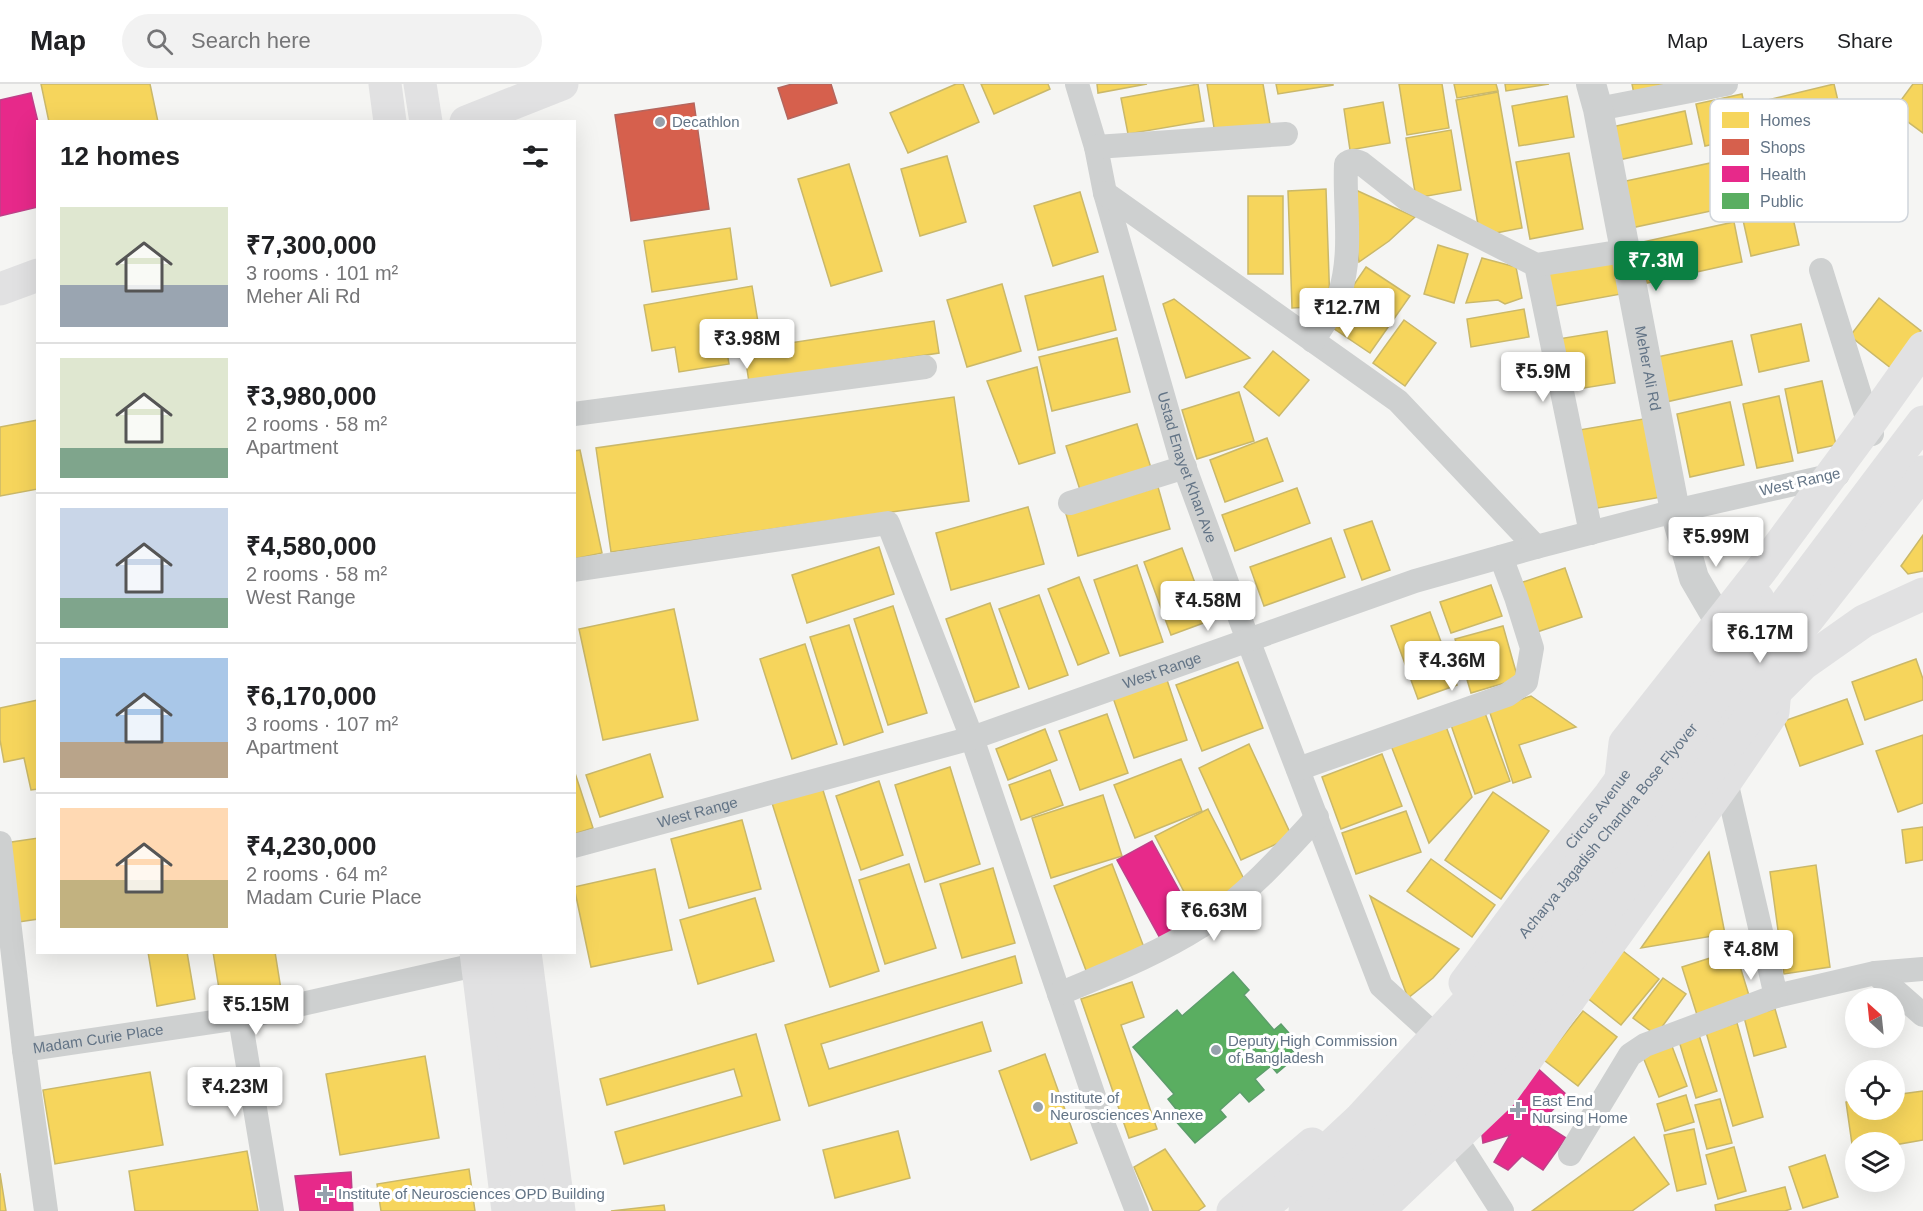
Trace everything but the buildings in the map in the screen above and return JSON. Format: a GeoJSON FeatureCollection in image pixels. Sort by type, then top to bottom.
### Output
{"type":"FeatureCollection","features":[{"type":"Feature","properties":{"kind":"main road"},"geometry":{"type":"LineString","coordinates":[[385,84],[390,120]]}},
{"type":"Feature","properties":{"kind":"main road"},"geometry":{"type":"LineString","coordinates":[[420,84],[426,120]]}},
{"type":"Feature","properties":{"kind":"main road"},"geometry":{"type":"LineString","coordinates":[[471,120],[562,84]]}},
{"type":"Feature","properties":{"kind":"main road"},"geometry":{"type":"LineString","coordinates":[[0,289],[36,276]]}},
{"type":"Feature","properties":{"kind":"main road"},"geometry":{"type":"LineString","coordinates":[[1616,822],[1625,743],[1762,568],[1923,348]]}},
{"type":"Feature","properties":{"kind":"main road","name":"Circus Avenue"},"geometry":{"type":"LineString","coordinates":[[1233,1211],[1317,1140],[1379,1078],[1459,991],[1531,894],[1610,795],[1682,695],[1729,638],[1923,374]]}},
{"type":"Feature","properties":{"kind":"main road","name":"Acharya Jagadish Chandra Bose Flyover"},"geometry":{"type":"LineString","coordinates":[[1258,1211],[1284,1190],[1361,1118],[1467,1003],[1693,727],[1923,422]]}},
{"type":"Feature","properties":{"kind":"main road"},"geometry":{"type":"LineString","coordinates":[[1378,1211],[1502,1093],[1773,712],[1786,647],[1923,472]]}},
{"type":"Feature","properties":{"kind":"main road"},"geometry":{"type":"LineString","coordinates":[[1340,1211],[1444,1121],[1564,967],[1748,719],[1803,664],[1864,621],[1923,594]]}},
{"type":"Feature","properties":{"kind":"main road"},"geometry":{"type":"LineString","coordinates":[[1729,638],[1786,647],[1923,613]]}},
{"type":"Feature","properties":{"kind":"main road","name":"Acharya Jagadish Chandra Bose Flyover"},"geometry":{"type":"LineString","coordinates":[[1305,1211],[1400,1123],[1530,974],[1786,647]]}},
{"type":"Feature","properties":{"kind":"main road"},"geometry":{"type":"LineString","coordinates":[[501,955],[508,1211]]}},
{"type":"Feature","properties":{"kind":"main road"},"geometry":{"type":"LineString","coordinates":[[501,955],[531,1211]]}},
{"type":"Feature","properties":{"kind":"main road"},"geometry":{"type":"LineString","coordinates":[[501,955],[559,1211]]}},
{"type":"Feature","properties":{"kind":"street","name":"Ustad Enayet Khan Ave"},"geometry":{"type":"LineString","coordinates":[[1077,84],[1185,467],[1248,640],[1381,986],[1426,1027]]}},
{"type":"Feature","properties":{"kind":"street"},"geometry":{"type":"LineString","coordinates":[[1595,96],[1726,84]]}},
{"type":"Feature","properties":{"kind":"street","name":"Meher Ali Rd"},"geometry":{"type":"LineString","coordinates":[[1595,96],[1675,511],[1694,578],[1729,638]]}},
{"type":"Feature","properties":{"kind":"street"},"geometry":{"type":"LineString","coordinates":[[1096,147],[1286,134]]}},
{"type":"Feature","properties":{"kind":"street"},"geometry":{"type":"LineString","coordinates":[[1313,341],[1340,294],[1345,270],[1347,230],[1345,180],[1346,164],[1349,161],[1354,160],[1361,163],[1408,200],[1536,265],[1624,252]]}},
{"type":"Feature","properties":{"kind":"street"},"geometry":{"type":"LineString","coordinates":[[1106,193],[1398,401],[1536,547]]}},
{"type":"Feature","properties":{"kind":"street"},"geometry":{"type":"LineString","coordinates":[[1536,265],[1591,533]]}},
{"type":"Feature","properties":{"kind":"street"},"geometry":{"type":"LineString","coordinates":[[1821,270],[1874,442]]}},
{"type":"Feature","properties":{"kind":"street"},"geometry":{"type":"LineString","coordinates":[[576,414],[925,367]]}},
{"type":"Feature","properties":{"kind":"street"},"geometry":{"type":"LineString","coordinates":[[1070,503],[1185,467]]}},
{"type":"Feature","properties":{"kind":"street","name":"West Range"},"geometry":{"type":"LineString","coordinates":[[576,845],[972,738],[1415,581],[1675,511],[1854,470]]}},
{"type":"Feature","properties":{"kind":"street"},"geometry":{"type":"LineString","coordinates":[[576,570],[888,523],[972,738],[1103,1123],[1137,1211]]}},
{"type":"Feature","properties":{"kind":"street"},"geometry":{"type":"LineString","coordinates":[[1298,769],[1507,694],[1526,682],[1532,648],[1501,557]]}},
{"type":"Feature","properties":{"kind":"street"},"geometry":{"type":"LineString","coordinates":[[1726,781],[1776,996]]}},
{"type":"Feature","properties":{"kind":"street"},"geometry":{"type":"LineString","coordinates":[[1059,994],[1141,959],[1200,926],[1250,888],[1317,817]]}},
{"type":"Feature","properties":{"kind":"street"},"geometry":{"type":"LineString","coordinates":[[0,843],[24,1050],[46,1211]]}},
{"type":"Feature","properties":{"kind":"street","name":"Madam Curie Place"},"geometry":{"type":"LineString","coordinates":[[24,1050],[240,1018],[501,955]]}},
{"type":"Feature","properties":{"kind":"street"},"geometry":{"type":"LineString","coordinates":[[1569,1154],[1630,1055],[1645,1045],[1776,996],[1875,973],[1923,969]]}},
{"type":"Feature","properties":{"kind":"street"},"geometry":{"type":"LineString","coordinates":[[1875,973],[1923,1015]]}},
{"type":"Feature","properties":{"kind":"street"},"geometry":{"type":"LineString","coordinates":[[240,1018],[272,1211]]}},
{"type":"Feature","properties":{"kind":"street"},"geometry":{"type":"LineString","coordinates":[[1456,1139],[1502,1211]]}},
{"type":"Feature","properties":{"kind":"place","name":"Decathlon"},"geometry":{"type":"Point","coordinates":[660,122]}},
{"type":"Feature","properties":{"kind":"place","name":"Deputy High Commission of Bangladesh"},"geometry":{"type":"Point","coordinates":[1216,1050]}},
{"type":"Feature","properties":{"kind":"place","name":"Institute of Neurosciences Annexe"},"geometry":{"type":"Point","coordinates":[1038,1107]}},
{"type":"Feature","properties":{"kind":"place","name":"East End Nursing Home"},"geometry":{"type":"Point","coordinates":[1518,1110]}},
{"type":"Feature","properties":{"kind":"place","name":"Institute of Neurosciences OPD Building"},"geometry":{"type":"Point","coordinates":[325,1194]}}]}
